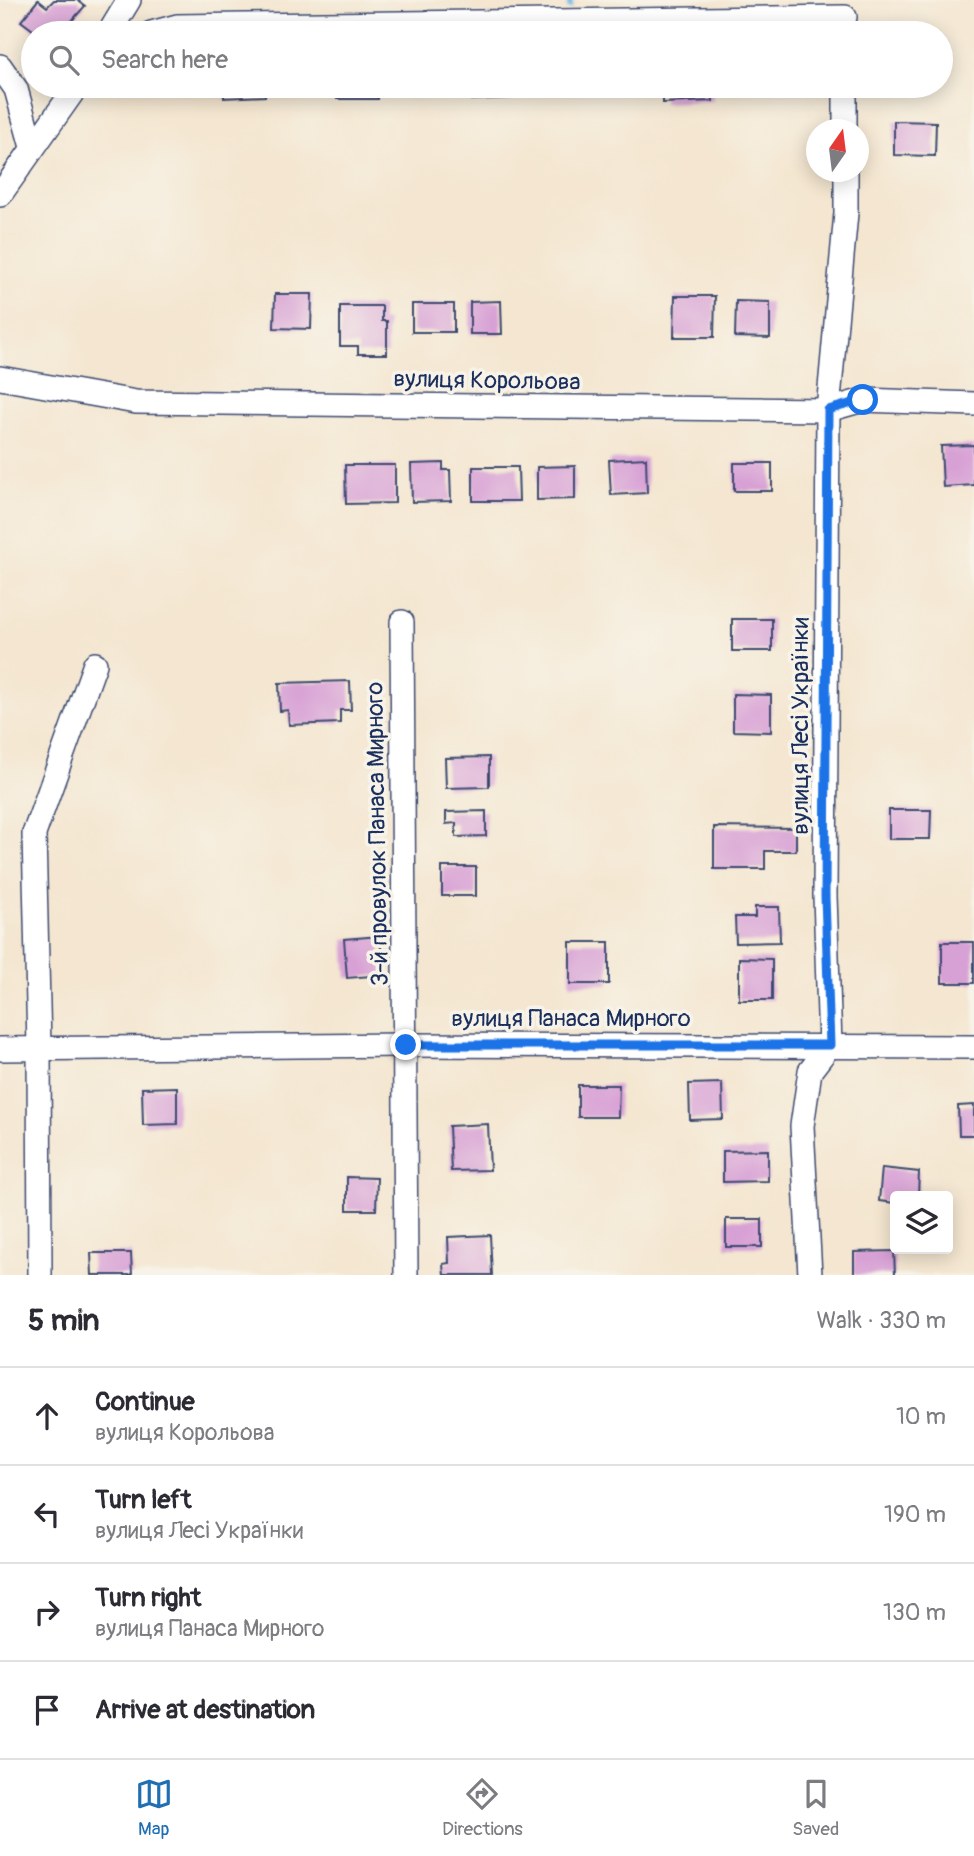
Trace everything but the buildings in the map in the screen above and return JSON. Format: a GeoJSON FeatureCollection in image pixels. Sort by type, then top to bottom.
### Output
{"type":"FeatureCollection","features":[{"type":"Feature","properties":{"kind":"street"},"geometry":{"type":"LineString","coordinates":[[116,21],[129,0]]}},
{"type":"Feature","properties":{"kind":"street"},"geometry":{"type":"LineString","coordinates":[[548,21],[844,17]]}},
{"type":"Feature","properties":{"kind":"street"},"geometry":{"type":"LineString","coordinates":[[0,66],[16,89],[33,147]]}},
{"type":"Feature","properties":{"kind":"street"},"geometry":{"type":"LineString","coordinates":[[0,195],[68,98]]}},
{"type":"Feature","properties":{"kind":"street"},"geometry":{"type":"LineString","coordinates":[[845,98],[845,119]]}},
{"type":"Feature","properties":{"kind":"street","name":"вулиця Лесі Українки"},"geometry":{"type":"LineString","coordinates":[[830,1045],[825,896],[828,410],[846,213],[846,182]]}},
{"type":"Feature","properties":{"kind":"street","name":"вулиця Корольова"},"geometry":{"type":"LineString","coordinates":[[0,378],[136,402],[828,410],[863,400],[974,404]]}},
{"type":"Feature","properties":{"kind":"street","name":"3-й провулок Панаса Мирного"},"geometry":{"type":"LineString","coordinates":[[402,622],[406,1275]]}},
{"type":"Feature","properties":{"kind":"street"},"geometry":{"type":"LineString","coordinates":[[40,1275],[39,1047],[34,834],[95,664]]}},
{"type":"Feature","properties":{"kind":"street","name":"вулиця Панаса Мирного"},"geometry":{"type":"LineString","coordinates":[[0,1049],[406,1045],[974,1047]]}},
{"type":"Feature","properties":{"kind":"street"},"geometry":{"type":"LineString","coordinates":[[810,1275],[802,1126],[810,1071],[830,1045]]}},
{"type":"Feature","properties":{"kind":"waterway"},"geometry":{"type":"LineString","coordinates":[[570,0],[570,6]]}},
{"type":"Feature","properties":{"kind":"route"},"geometry":{"type":"LineString","coordinates":[[406,1045],[830,1045],[825,896],[828,410],[863,400]]}}]}
